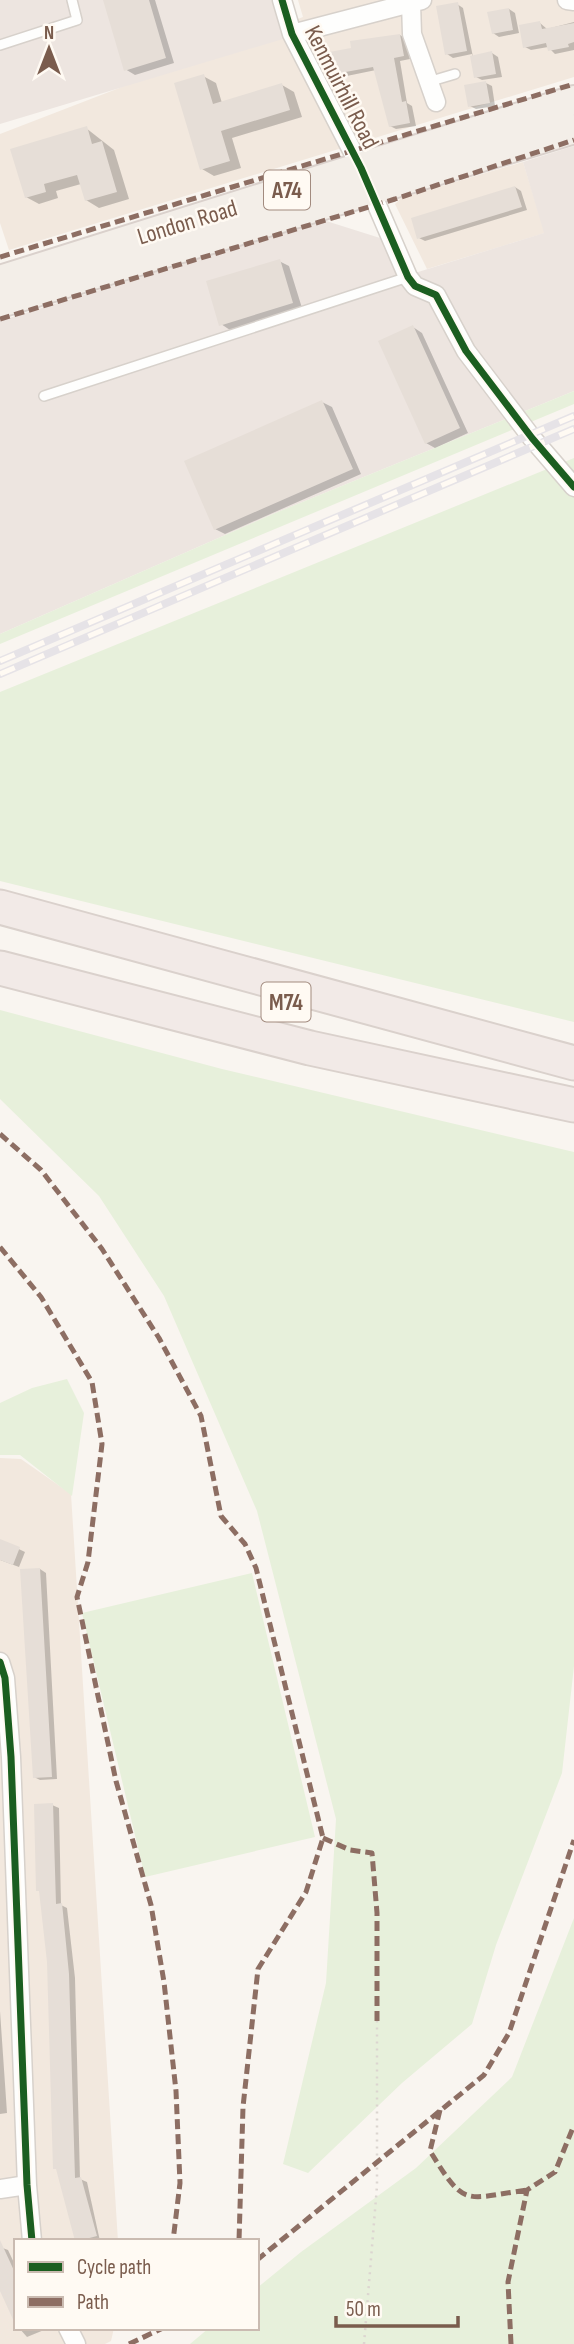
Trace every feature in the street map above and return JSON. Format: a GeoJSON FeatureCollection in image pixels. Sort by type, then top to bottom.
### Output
{"type":"FeatureCollection","features":[{"type":"Feature","properties":{"kind":"highway"},"geometry":{"type":"LineString","coordinates":[[0,907],[574,1065]]}},
{"type":"Feature","properties":{"kind":"highway","name":"M74"},"geometry":{"type":"LineString","coordinates":[[0,928],[338,1015],[574,1065]]}},
{"type":"Feature","properties":{"kind":"highway","name":"M74"},"geometry":{"type":"LineString","coordinates":[[0,968],[310,1048],[574,1105]]}},
{"type":"Feature","properties":{"kind":"main road","name":"London Road"},"geometry":{"type":"LineString","coordinates":[[0,303],[366,178],[574,100]]}},
{"type":"Feature","properties":{"kind":"main road","name":"London Road"},"geometry":{"type":"LineString","coordinates":[[0,279],[366,178],[574,129]]}},
{"type":"Feature","properties":{"kind":"street","name":"Kenmuirhill Road"},"geometry":{"type":"LineString","coordinates":[[282,0],[292,34],[366,178],[408,277]]}},
{"type":"Feature","properties":{"kind":"street"},"geometry":{"type":"LineString","coordinates":[[567,0],[574,1]]}},
{"type":"Feature","properties":{"kind":"street"},"geometry":{"type":"LineString","coordinates":[[292,34],[417,1],[412,34],[436,102]]}},
{"type":"Feature","properties":{"kind":"street"},"geometry":{"type":"LineString","coordinates":[[408,277],[415,286],[436,296],[466,351],[531,438],[574,487]]}},
{"type":"Feature","properties":{"kind":"street"},"geometry":{"type":"LineString","coordinates":[[0,1662],[5,1678],[8,1920],[32,2239]]}},
{"type":"Feature","properties":{"kind":"street"},"geometry":{"type":"LineString","coordinates":[[0,2189],[26,2185]]}},
{"type":"Feature","properties":{"kind":"lane"},"geometry":{"type":"LineString","coordinates":[[0,45],[77,20],[72,0]]}},
{"type":"Feature","properties":{"kind":"lane"},"geometry":{"type":"LineString","coordinates":[[428,82],[455,74]]}},
{"type":"Feature","properties":{"kind":"lane"},"geometry":{"type":"LineString","coordinates":[[44,396],[408,277]]}},
{"type":"Feature","properties":{"kind":"path"},"geometry":{"type":"LineString","coordinates":[[363,2344],[377,2186],[377,2021]]}},
{"type":"Feature","properties":{"kind":"shaded area"},"geometry":{"type":"Polygon","coordinates":[[[0,0],[285,0],[296,35],[0,124],[0,0]]]}},
{"type":"Feature","properties":{"kind":"shaded area"},"geometry":{"type":"Polygon","coordinates":[[[298,0],[574,0],[574,77],[9,250],[0,223],[0,134],[303,17],[298,0]]]}},
{"type":"Feature","properties":{"kind":"shaded area"},"geometry":{"type":"Polygon","coordinates":[[[574,146],[574,391],[273,514],[0,634],[0,321],[323,220],[380,238],[402,277],[544,233],[523,162],[574,146]]]}},
{"type":"Feature","properties":{"kind":"shaded area"},"geometry":{"type":"Polygon","coordinates":[[[523,162],[545,233],[427,269],[395,204],[401,198],[523,162]]]}},
{"type":"Feature","properties":{"kind":"shaded area"},"geometry":{"type":"Polygon","coordinates":[[[0,1458],[21,1459],[71,1494],[118,2239],[14,2239],[14,2330],[114,2330],[111,2341],[105,2344],[0,2344],[0,1458]]]}},
{"type":"Feature","properties":{"kind":"green space"},"geometry":{"type":"Polygon","coordinates":[[[574,391],[574,404],[0,644],[0,634],[273,514],[574,391]]]}},
{"type":"Feature","properties":{"kind":"green space"},"geometry":{"type":"Polygon","coordinates":[[[574,458],[574,1022],[0,881],[0,692],[574,458]]]}},
{"type":"Feature","properties":{"kind":"green space"},"geometry":{"type":"Polygon","coordinates":[[[0,1010],[222,1069],[574,1152],[574,1666],[562,1773],[496,1945],[472,2024],[402,2083],[308,2173],[283,2164],[326,1983],[336,1819],[257,1511],[164,1296],[99,1196],[0,1099],[0,1010]]]}},
{"type":"Feature","properties":{"kind":"green space"},"geometry":{"type":"Polygon","coordinates":[[[67,1379],[84,1413],[72,1496],[20,1455],[0,1455],[0,1403],[32,1388],[67,1379]]]}},
{"type":"Feature","properties":{"kind":"green space"},"geometry":{"type":"Polygon","coordinates":[[[252,1573],[315,1837],[145,1877],[82,1613],[252,1573]]]}},
{"type":"Feature","properties":{"kind":"green space"},"geometry":{"type":"Polygon","coordinates":[[[574,1918],[574,2344],[190,2344],[207,2330],[259,2330],[259,2286],[301,2252],[416,2168],[512,2077],[574,1918]]]}},
{"type":"Feature","properties":{"kind":"building"},"geometry":{"type":"Polygon","coordinates":[[[103,0],[149,0],[166,58],[124,71],[103,0]]]}},
{"type":"Feature","properties":{"kind":"building"},"geometry":{"type":"Polygon","coordinates":[[[458,2],[467,51],[445,55],[436,6],[458,2]]]}},
{"type":"Feature","properties":{"kind":"building"},"geometry":{"type":"Polygon","coordinates":[[[509,8],[513,30],[492,34],[487,12],[509,8]]]}},
{"type":"Feature","properties":{"kind":"building"},"geometry":{"type":"Polygon","coordinates":[[[540,21],[542,29],[574,23],[574,42],[568,44],[569,47],[548,51],[546,43],[523,48],[519,25],[540,21]]]}},
{"type":"Feature","properties":{"kind":"building"},"geometry":{"type":"Polygon","coordinates":[[[400,34],[404,56],[394,58],[402,102],[406,101],[410,123],[389,127],[373,67],[329,75],[324,53],[351,48],[350,41],[400,34]]]}},
{"type":"Feature","properties":{"kind":"building"},"geometry":{"type":"Polygon","coordinates":[[[492,51],[496,74],[474,78],[470,56],[492,51]]]}},
{"type":"Feature","properties":{"kind":"building"},"geometry":{"type":"Polygon","coordinates":[[[204,74],[213,104],[282,83],[290,110],[221,131],[230,161],[200,170],[174,83],[204,74]]]}},
{"type":"Feature","properties":{"kind":"building"},"geometry":{"type":"Polygon","coordinates":[[[486,81],[490,103],[468,107],[464,85],[486,81]]]}},
{"type":"Feature","properties":{"kind":"building"},"geometry":{"type":"Polygon","coordinates":[[[87,126],[92,144],[102,141],[117,192],[85,201],[77,175],[44,184],[46,192],[25,198],[10,149],[87,126]]]}},
{"type":"Feature","properties":{"kind":"building"},"geometry":{"type":"Polygon","coordinates":[[[515,186],[522,207],[417,239],[411,218],[515,186]]]}},
{"type":"Feature","properties":{"kind":"building"},"geometry":{"type":"Polygon","coordinates":[[[280,259],[293,303],[219,326],[206,281],[280,259]]]}},
{"type":"Feature","properties":{"kind":"building"},"geometry":{"type":"Polygon","coordinates":[[[413,325],[460,428],[425,444],[378,341],[413,325]]]}},
{"type":"Feature","properties":{"kind":"building"},"geometry":{"type":"Polygon","coordinates":[[[322,400],[353,469],[214,530],[184,461],[322,400]]]}},
{"type":"Feature","properties":{"kind":"building"},"geometry":{"type":"Polygon","coordinates":[[[0,1539],[20,1547],[13,1565],[0,1560],[0,1539]]]}},
{"type":"Feature","properties":{"kind":"building"},"geometry":{"type":"Polygon","coordinates":[[[40,1568],[52,1777],[33,1778],[20,1569],[40,1568]]]}},
{"type":"Feature","properties":{"kind":"building"},"geometry":{"type":"Polygon","coordinates":[[[53,1803],[56,1904],[62,1903],[69,1974],[75,2178],[81,2177],[97,2236],[86,2239],[74,2239],[56,2169],[53,2169],[47,1962],[39,1891],[36,1891],[34,1804],[53,1803]]]}},
{"type":"Feature","properties":{"kind":"building"},"geometry":{"type":"Polygon","coordinates":[[[0,2240],[14,2271],[14,2322],[0,2291],[0,2240]]]}},
{"type":"Feature","properties":{"kind":"railway"},"geometry":{"type":"LineString","coordinates":[[0,661],[574,416]]}},
{"type":"Feature","properties":{"kind":"railway"},"geometry":{"type":"LineString","coordinates":[[0,674],[574,429]]}},
{"type":"Feature","properties":{"kind":"marked path"},"geometry":{"type":"LineString","coordinates":[[0,257],[574,84]]}},
{"type":"Feature","properties":{"kind":"marked path"},"geometry":{"type":"LineString","coordinates":[[0,319],[395,199],[574,140]]}},
{"type":"Feature","properties":{"kind":"marked path"},"geometry":{"type":"LineString","coordinates":[[0,1134],[41,1170],[102,1249],[159,1338],[201,1416],[221,1516],[245,1544],[256,1568],[323,1838],[306,1892],[258,1969],[243,2107],[239,2239]]}},
{"type":"Feature","properties":{"kind":"marked path"},"geometry":{"type":"LineString","coordinates":[[0,1247],[41,1297],[92,1382],[102,1444],[88,1562],[77,1597],[116,1781],[151,1905],[164,1982],[176,2091],[180,2183],[173,2239]]}},
{"type":"Feature","properties":{"kind":"marked path"},"geometry":{"type":"LineString","coordinates":[[323,1838],[350,1850],[372,1853],[377,1913],[377,2021]]}},
{"type":"Feature","properties":{"kind":"marked path"},"geometry":{"type":"LineString","coordinates":[[259,2258],[484,2075],[509,2033],[574,1840]]}},
{"type":"Feature","properties":{"kind":"marked path"},"geometry":{"type":"LineString","coordinates":[[440,2110],[430,2151],[459,2191],[477,2197],[527,2190]]}},
{"type":"Feature","properties":{"kind":"marked path"},"geometry":{"type":"LineString","coordinates":[[511,2344],[508,2282],[527,2190],[555,2172],[574,2125]]}},
{"type":"Feature","properties":{"kind":"marked path"},"geometry":{"type":"LineString","coordinates":[[129,2344],[159,2330]]}},
{"type":"Feature","properties":{"kind":"cycle path"},"geometry":{"type":"LineString","coordinates":[[282,0],[292,34],[361,168],[408,277],[415,286],[436,295],[466,351],[532,438],[574,487]]}},
{"type":"Feature","properties":{"kind":"cycle path"},"geometry":{"type":"LineString","coordinates":[[0,1662],[5,1678],[11,1757],[27,2185],[32,2239]]}}]}
